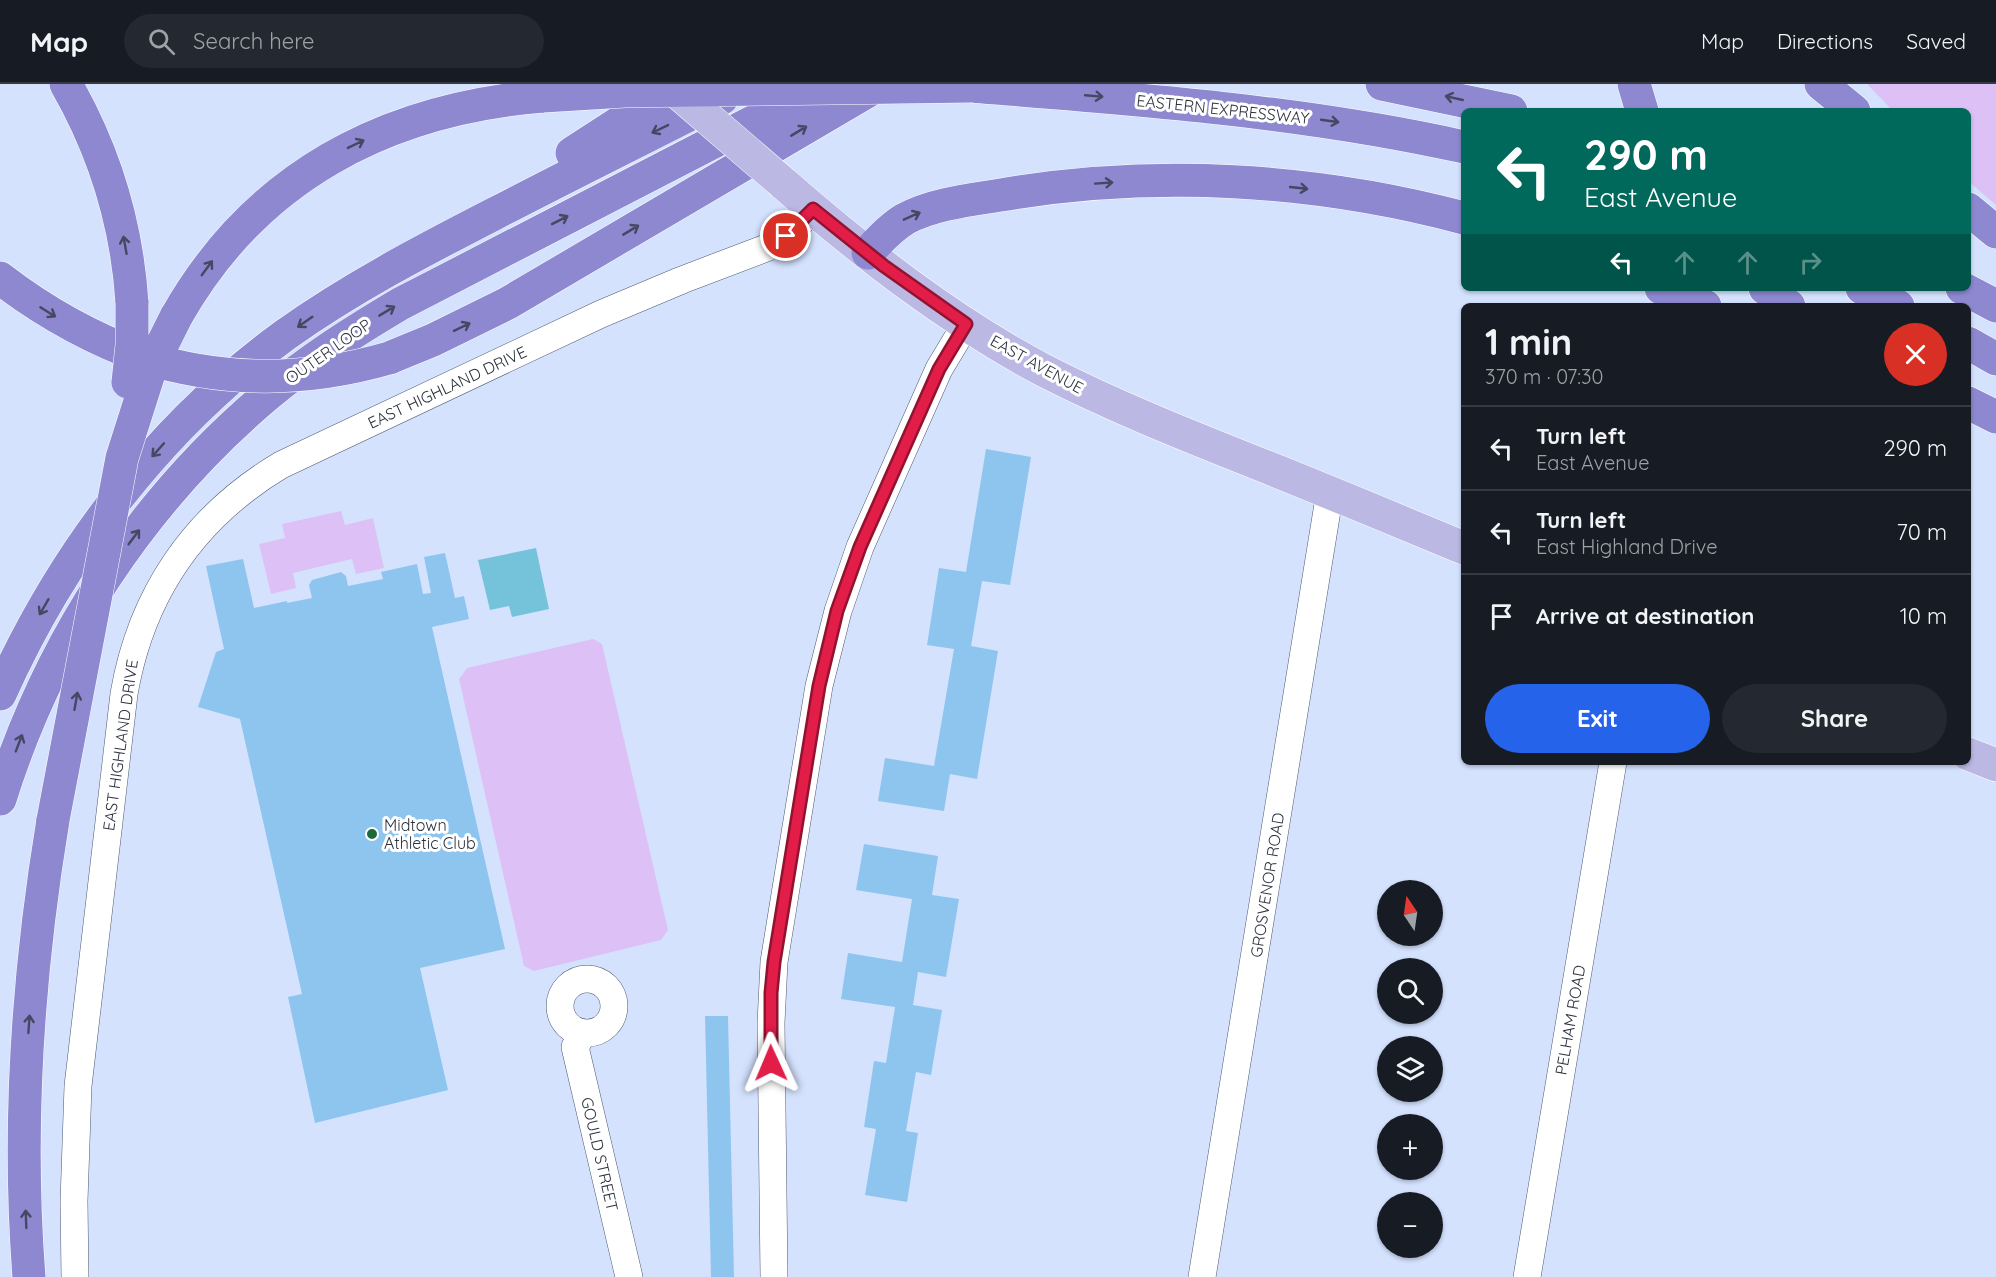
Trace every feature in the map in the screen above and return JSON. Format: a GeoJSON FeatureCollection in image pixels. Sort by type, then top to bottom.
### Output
{"type":"FeatureCollection","features":[{"type":"Feature","properties":{"kind":"highway"},"geometry":{"type":"LineString","coordinates":[[29,1277],[24,1121],[32,985],[40,908],[114,491],[131,357],[132,303],[127,251],[113,193],[93,136],[66,84]]}},
{"type":"Feature","properties":{"kind":"highway"},"geometry":{"type":"LineString","coordinates":[[0,694],[29,633],[63,575],[120,494],[162,446],[217,392],[284,337],[336,301],[679,84]]}},
{"type":"Feature","properties":{"kind":"highway"},"geometry":{"type":"LineString","coordinates":[[393,267],[588,165],[750,84]]}},
{"type":"Feature","properties":{"kind":"highway","name":"OUTER LOOP"},"geometry":{"type":"LineString","coordinates":[[0,799],[18,743],[60,652],[93,595],[130,541],[171,490],[217,441],[266,396],[344,338],[400,303],[826,84]]}},
{"type":"Feature","properties":{"kind":"highway"},"geometry":{"type":"LineString","coordinates":[[0,278],[36,305],[71,326],[143,357],[203,372],[249,377],[296,376],[332,372],[388,358],[455,330],[508,303],[880,84]]}},
{"type":"Feature","properties":{"kind":"highway"},"geometry":{"type":"LineString","coordinates":[[1382,84],[1497,108]]}},
{"type":"Feature","properties":{"kind":"highway"},"geometry":{"type":"LineString","coordinates":[[1634,84],[1641,108]]}},
{"type":"Feature","properties":{"kind":"highway"},"geometry":{"type":"LineString","coordinates":[[1821,84],[1850,108]]}},
{"type":"Feature","properties":{"kind":"highway"},"geometry":{"type":"LineString","coordinates":[[1841,84],[1863,108]]}},
{"type":"Feature","properties":{"kind":"highway","name":"EASTERN EXPRESSWAY"},"geometry":{"type":"LineString","coordinates":[[114,491],[126,443],[160,347],[199,279],[235,234],[280,192],[319,164],[368,138],[419,119],[479,104],[543,96],[625,91],[959,85],[1251,111],[1370,128],[1461,146]]}},
{"type":"Feature","properties":{"kind":"highway"},"geometry":{"type":"LineString","coordinates":[[868,253],[897,224],[926,211],[1011,194],[1108,183],[1191,181],[1269,185],[1352,195],[1461,217]]}},
{"type":"Feature","properties":{"kind":"highway"},"geometry":{"type":"LineString","coordinates":[[1971,211],[1996,232]]}},
{"type":"Feature","properties":{"kind":"highway"},"geometry":{"type":"LineString","coordinates":[[1668,291],[1698,303]]}},
{"type":"Feature","properties":{"kind":"highway"},"geometry":{"type":"LineString","coordinates":[[1868,291],[1892,303]]}},
{"type":"Feature","properties":{"kind":"highway"},"geometry":{"type":"LineString","coordinates":[[1968,291],[1996,306]]}},
{"type":"Feature","properties":{"kind":"highway"},"geometry":{"type":"LineString","coordinates":[[1971,345],[1996,359]]}},
{"type":"Feature","properties":{"kind":"highway"},"geometry":{"type":"LineString","coordinates":[[1971,404],[1996,417]]}},
{"type":"Feature","properties":{"kind":"highway"},"geometry":{"type":"LineString","coordinates":[[1971,415],[1996,425]]}},
{"type":"Feature","properties":{"kind":"main road","name":"EAST AVENUE"},"geometry":{"type":"LineString","coordinates":[[668,84],[813,209],[868,253],[966,324],[1032,364],[1099,398],[1160,424],[1461,547]]}},
{"type":"Feature","properties":{"kind":"main road"},"geometry":{"type":"LineString","coordinates":[[1971,755],[1996,765]]}},
{"type":"Feature","properties":{"kind":"street","name":"EAST HIGHLAND DRIVE"},"geometry":{"type":"LineString","coordinates":[[75,1277],[74,1201],[78,1086],[122,706],[140,630],[160,586],[173,566],[195,536],[220,510],[254,482],[281,465],[601,314],[757,252],[790,233],[813,209]]}},
{"type":"Feature","properties":{"kind":"street"},"geometry":{"type":"LineString","coordinates":[[774,1277],[771,1023],[774,962],[819,686],[837,611],[860,547],[939,369],[966,324]]}},
{"type":"Feature","properties":{"kind":"street","name":"GROSVENOR ROAD"},"geometry":{"type":"LineString","coordinates":[[1202,1277],[1330,492]]}},
{"type":"Feature","properties":{"kind":"street","name":"PELHAM ROAD"},"geometry":{"type":"LineString","coordinates":[[1527,1277],[1612,765]]}},
{"type":"Feature","properties":{"kind":"street","name":"GOULD STREET"},"geometry":{"type":"LineString","coordinates":[[583,1032],[575,1047],[629,1277]]}},
{"type":"Feature","properties":{"kind":"shaded area"},"geometry":{"type":"Polygon","coordinates":[[[1867,84],[1996,84],[1996,205],[1971,184],[1971,108],[1890,108],[1867,84]]]}},
{"type":"Feature","properties":{"kind":"shaded area"},"geometry":{"type":"Polygon","coordinates":[[[341,511],[345,525],[373,518],[384,568],[356,574],[352,559],[293,573],[296,588],[271,594],[259,544],[285,538],[282,524],[341,511]]]}},
{"type":"Feature","properties":{"kind":"shaded area"},"geometry":{"type":"Polygon","coordinates":[[[593,639],[602,644],[668,930],[661,940],[534,971],[524,966],[459,679],[467,668],[593,639]]]}},
{"type":"Feature","properties":{"kind":"water"},"geometry":{"type":"Polygon","coordinates":[[[536,548],[549,609],[512,617],[509,606],[490,610],[478,560],[536,548]]]}},
{"type":"Feature","properties":{"kind":"building"},"geometry":{"type":"Polygon","coordinates":[[[986,449],[1031,457],[1010,585],[982,581],[971,646],[998,651],[977,779],[950,774],[944,811],[878,801],[885,758],[934,766],[954,649],[927,645],[939,568],[966,572],[986,449]]]}},
{"type":"Feature","properties":{"kind":"building","name":"Midtown Athletic Club"},"geometry":{"type":"Polygon","coordinates":[[[445,553],[455,598],[464,596],[469,619],[432,627],[505,949],[420,968],[448,1090],[315,1123],[288,997],[302,994],[240,719],[198,707],[216,652],[224,649],[206,566],[243,559],[254,608],[312,598],[309,585],[312,580],[341,572],[346,576],[348,586],[383,579],[381,572],[417,564],[423,594],[431,593],[424,557],[445,553]]]}},
{"type":"Feature","properties":{"kind":"building"},"geometry":{"type":"Polygon","coordinates":[[[864,844],[938,856],[932,895],[959,899],[946,977],[918,972],[913,1005],[942,1010],[931,1075],[916,1072],[906,1131],[918,1133],[907,1202],[865,1195],[876,1129],[864,1127],[874,1061],[886,1063],[895,1007],[841,999],[848,953],[902,962],[912,899],[856,890],[864,844]]]}},
{"type":"Feature","properties":{"kind":"building"},"geometry":{"type":"Polygon","coordinates":[[[705,1016],[728,1016],[734,1277],[711,1277],[705,1016]]]}},
{"type":"Feature","properties":{"kind":"place","name":"Midtown Athletic Club"},"geometry":{"type":"Point","coordinates":[372,834]}},
{"type":"Feature","properties":{"kind":"route"},"geometry":{"type":"LineString","coordinates":[[771,1063],[771,993],[774,962],[819,686],[837,611],[860,547],[939,369],[966,324],[884,266],[813,209],[786,236]]}}]}
